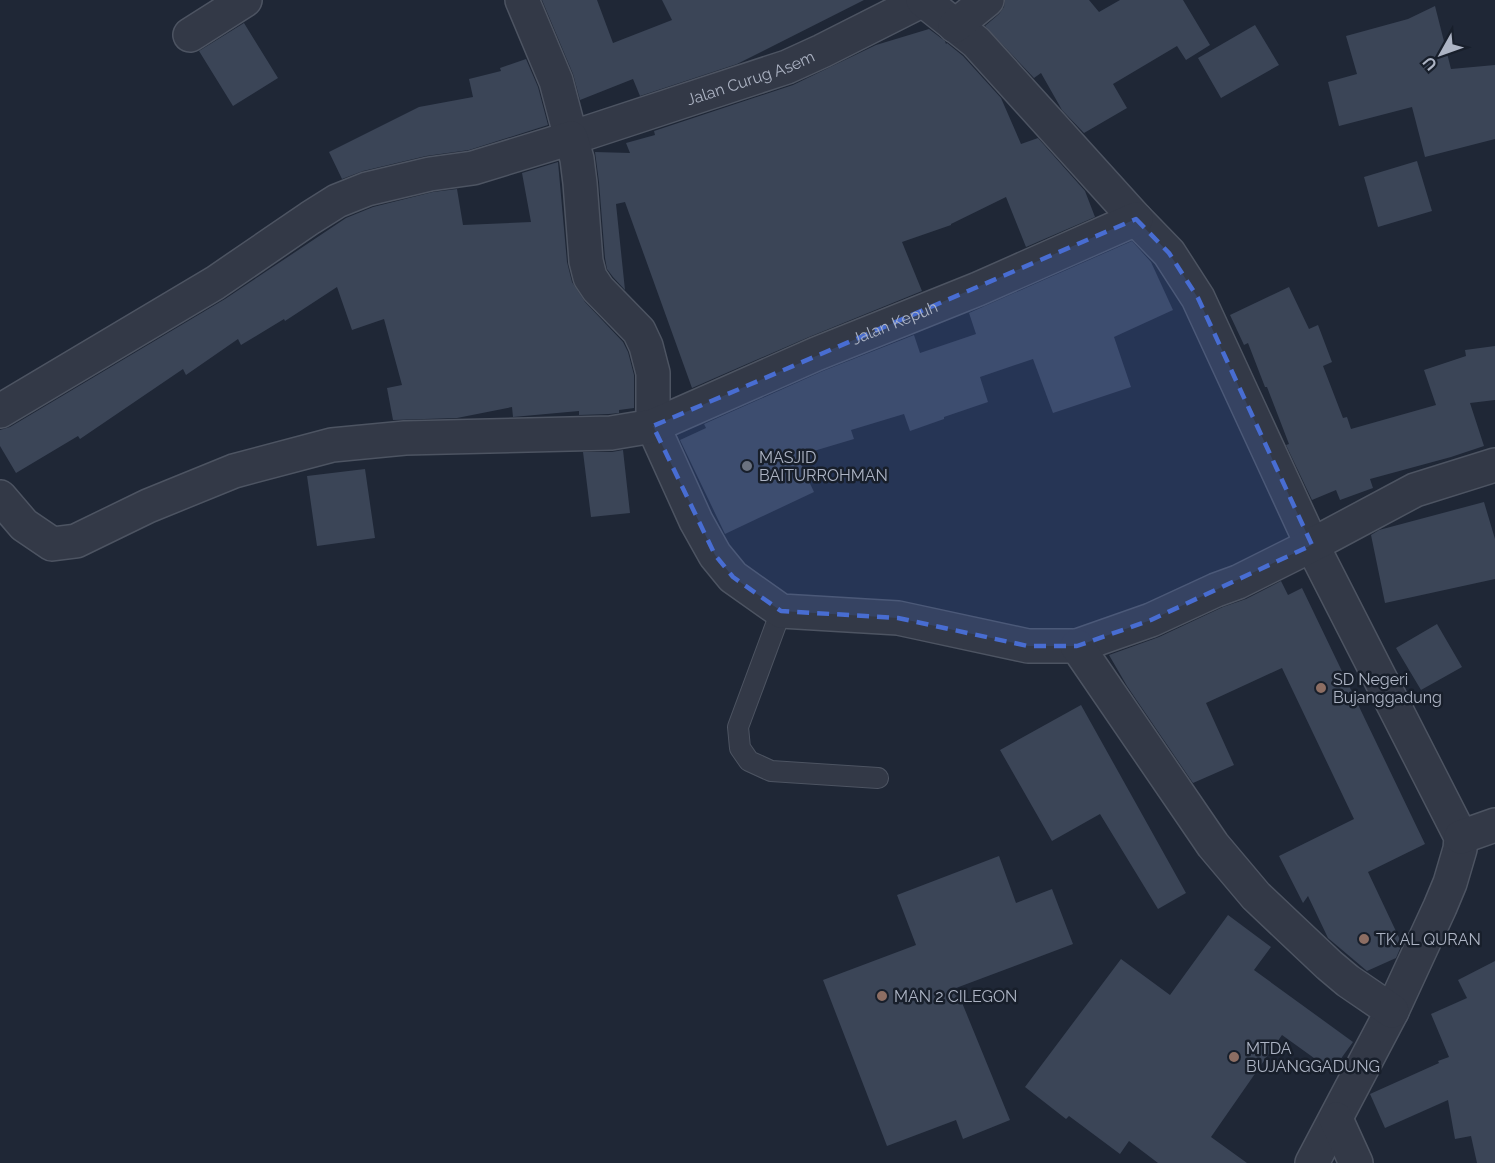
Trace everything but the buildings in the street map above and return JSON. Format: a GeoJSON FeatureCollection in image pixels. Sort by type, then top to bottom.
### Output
{"type":"FeatureCollection","features":[{"type":"Feature","properties":{"kind":"street"},"geometry":{"type":"LineString","coordinates":[[190,35],[245,0]]}},
{"type":"Feature","properties":{"kind":"street"},"geometry":{"type":"LineString","coordinates":[[522,0],[556,81],[577,159],[586,261],[590,277],[598,289],[639,331],[646,346],[653,373],[653,426],[696,521],[715,555],[733,577],[781,611],[898,618],[1028,646],[1077,646],[1151,620],[1238,582],[1415,490],[1495,465]]}},
{"type":"Feature","properties":{"kind":"street"},"geometry":{"type":"LineString","coordinates":[[923,0],[976,42],[1169,254],[1198,298],[1312,545],[1461,837],[1460,849],[1450,883],[1440,907],[1392,1011],[1312,1163]]}},
{"type":"Feature","properties":{"kind":"street","name":"Jalan Curug Asem"},"geometry":{"type":"LineString","coordinates":[[0,411],[215,283],[337,201],[367,189],[430,174],[473,168],[787,67],[923,0]]}},
{"type":"Feature","properties":{"kind":"street"},"geometry":{"type":"LineString","coordinates":[[955,26],[987,0]]}},
{"type":"Feature","properties":{"kind":"street","name":"Jalan Kepuh"},"geometry":{"type":"LineString","coordinates":[[0,497],[24,525],[52,544],[76,541],[148,506],[234,471],[332,445],[405,438],[610,433],[653,426],[816,354],[978,289],[1136,219]]}},
{"type":"Feature","properties":{"kind":"street"},"geometry":{"type":"LineString","coordinates":[[1077,646],[1213,845],[1256,896],[1329,965],[1392,1011]]}},
{"type":"Feature","properties":{"kind":"street"},"geometry":{"type":"LineString","coordinates":[[1461,837],[1495,825]]}},
{"type":"Feature","properties":{"kind":"street"},"geometry":{"type":"LineString","coordinates":[[1336,1119],[1356,1163]]}},
{"type":"Feature","properties":{"kind":"lane"},"geometry":{"type":"LineString","coordinates":[[781,611],[738,727],[740,748],[749,761],[771,771],[878,778]]}},
{"type":"Feature","properties":{"kind":"highlighted area"},"geometry":{"type":"Polygon","coordinates":[[[1136,219],[1169,253],[1198,298],[1312,545],[1151,620],[1077,646],[1028,646],[898,618],[781,611],[733,577],[715,555],[653,426],[1136,219]]]}},
{"type":"Feature","properties":{"kind":"place","name":"MASJID BAITURROHMAN"},"geometry":{"type":"Point","coordinates":[747,466]}},
{"type":"Feature","properties":{"kind":"place","name":"SD Negeri Bujanggadung"},"geometry":{"type":"Point","coordinates":[1321,688]}},
{"type":"Feature","properties":{"kind":"place","name":"TK AL QURAN"},"geometry":{"type":"Point","coordinates":[1364,939]}},
{"type":"Feature","properties":{"kind":"place","name":"MAN 2 CILEGON"},"geometry":{"type":"Point","coordinates":[882,996]}},
{"type":"Feature","properties":{"kind":"place","name":"MTDA BUJANGGADUNG"},"geometry":{"type":"Point","coordinates":[1234,1057]}}]}
